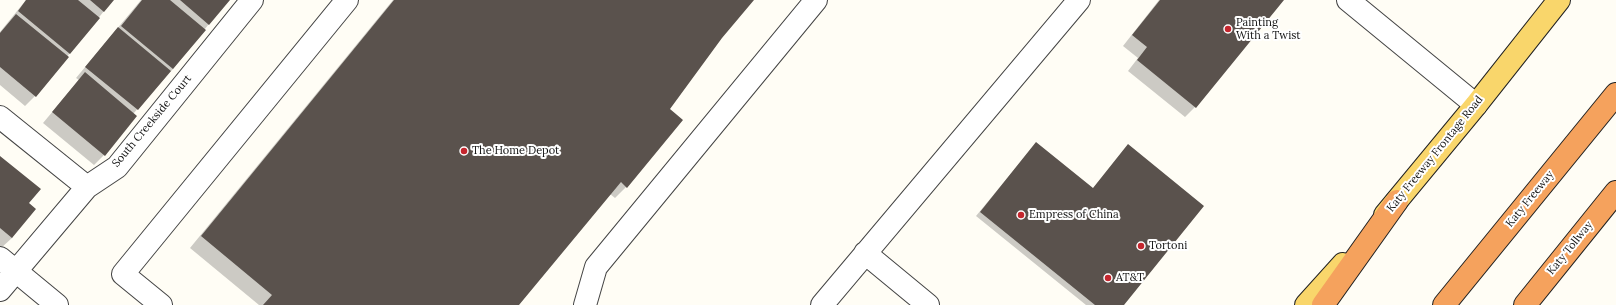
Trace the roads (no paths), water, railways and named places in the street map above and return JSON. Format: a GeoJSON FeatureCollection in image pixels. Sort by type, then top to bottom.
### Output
{"type":"FeatureCollection","features":[{"type":"Feature","properties":{"kind":"highway","name":"Katy Freeway"},"geometry":{"type":"LineString","coordinates":[[1444,305],[1616,94]]}},
{"type":"Feature","properties":{"kind":"highway","name":"Katy Tollway"},"geometry":{"type":"LineString","coordinates":[[1524,305],[1616,192]]}},
{"type":"Feature","properties":{"kind":"highway"},"geometry":{"type":"LineString","coordinates":[[1323,305],[1397,201]]}},
{"type":"Feature","properties":{"kind":"main road","name":"Katy Freeway Frontage Road"},"geometry":{"type":"LineString","coordinates":[[1306,305],[1397,201],[1476,105],[1559,0]]}},
{"type":"Feature","properties":{"kind":"street","name":"South Creekside Court"},"geometry":{"type":"LineString","coordinates":[[0,290],[8,264],[87,187],[117,167],[252,0]]}},
{"type":"Feature","properties":{"kind":"street"},"geometry":{"type":"LineString","coordinates":[[161,305],[123,274],[347,0]]}},
{"type":"Feature","properties":{"kind":"street"},"geometry":{"type":"LineString","coordinates":[[585,305],[596,268],[816,0]]}},
{"type":"Feature","properties":{"kind":"street"},"geometry":{"type":"LineString","coordinates":[[822,305],[1078,0]]}},
{"type":"Feature","properties":{"kind":"street"},"geometry":{"type":"LineString","coordinates":[[1348,0],[1476,105]]}},
{"type":"Feature","properties":{"kind":"street"},"geometry":{"type":"LineString","coordinates":[[0,117],[87,187]]}},
{"type":"Feature","properties":{"kind":"street"},"geometry":{"type":"LineString","coordinates":[[865,253],[928,305]]}},
{"type":"Feature","properties":{"kind":"street"},"geometry":{"type":"LineString","coordinates":[[8,264],[57,305]]}},
{"type":"Feature","properties":{"kind":"place","name":"Painting With a Twist"},"geometry":{"type":"Point","coordinates":[1228,29]}},
{"type":"Feature","properties":{"kind":"place","name":"The Home Depot"},"geometry":{"type":"Point","coordinates":[464,151]}},
{"type":"Feature","properties":{"kind":"place","name":"Empress of China"},"geometry":{"type":"Point","coordinates":[1021,215]}},
{"type":"Feature","properties":{"kind":"place","name":"Tortoni"},"geometry":{"type":"Point","coordinates":[1141,246]}},
{"type":"Feature","properties":{"kind":"place","name":"AT&T"},"geometry":{"type":"Point","coordinates":[1108,278]}}]}
